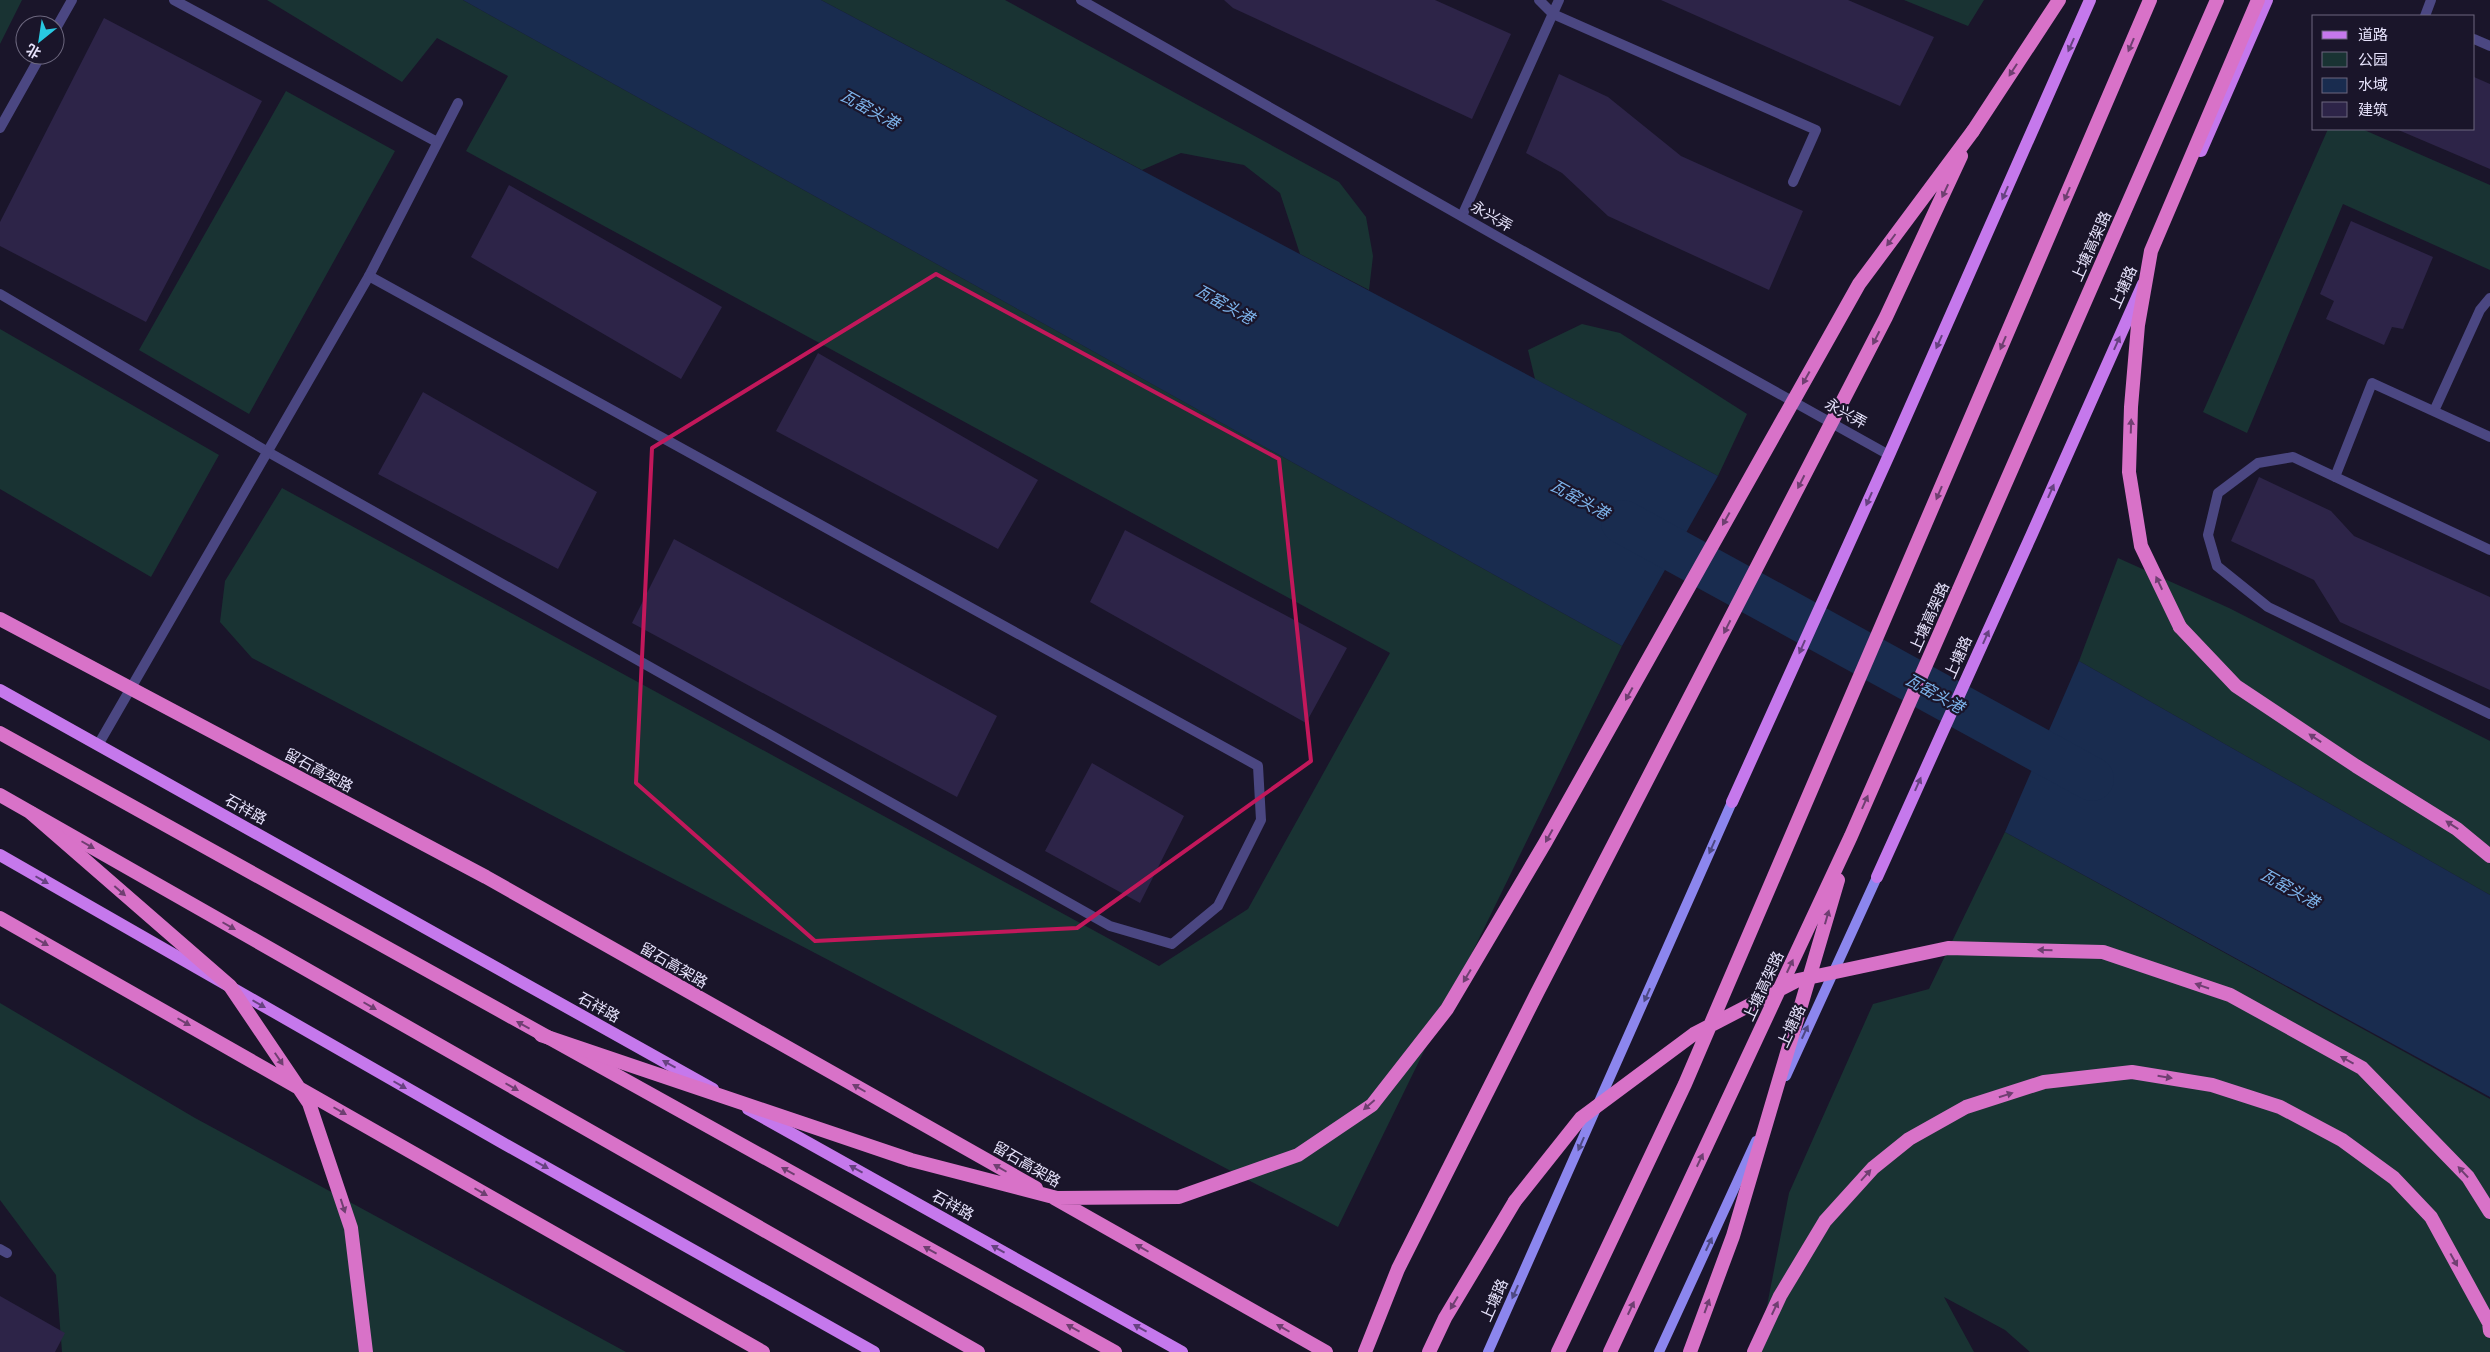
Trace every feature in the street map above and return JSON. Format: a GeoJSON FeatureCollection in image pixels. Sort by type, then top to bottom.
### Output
{"type":"FeatureCollection","features":[{"type":"Feature","properties":{"kind":"highway"},"geometry":{"type":"LineString","coordinates":[[541,1035],[911,1160],[1057,1198],[1179,1197],[1298,1155],[1372,1105],[1447,1010],[1549,835],[1859,284],[1973,131],[2059,0]]}},
{"type":"Feature","properties":{"kind":"highway"},"geometry":{"type":"LineString","coordinates":[[1558,1352],[1685,1084],[2150,0]]}},
{"type":"Feature","properties":{"kind":"highway","name":"上塘高架路"},"geometry":{"type":"LineString","coordinates":[[1610,1352],[1851,836],[2217,0]]}},
{"type":"Feature","properties":{"kind":"highway"},"geometry":{"type":"LineString","coordinates":[[2258,0],[2151,251],[2138,325],[2131,407],[2129,472],[2141,546],[2180,627],[2236,686],[2457,829],[2490,856]]}},
{"type":"Feature","properties":{"kind":"highway"},"geometry":{"type":"LineString","coordinates":[[1365,1352],[1398,1269],[1537,994],[1886,318],[1973,131]]}},
{"type":"Feature","properties":{"kind":"highway","name":"留石高架路"},"geometry":{"type":"LineString","coordinates":[[0,618],[486,877],[1326,1352]]}},
{"type":"Feature","properties":{"kind":"highway"},"geometry":{"type":"LineString","coordinates":[[0,733],[1115,1352]]}},
{"type":"Feature","properties":{"kind":"highway"},"geometry":{"type":"LineString","coordinates":[[0,796],[978,1352]]}},
{"type":"Feature","properties":{"kind":"highway"},"geometry":{"type":"LineString","coordinates":[[31,813],[230,986],[310,1103],[350,1228],[366,1352]]}},
{"type":"Feature","properties":{"kind":"highway"},"geometry":{"type":"LineString","coordinates":[[1690,1352],[1733,1236],[1851,836]]}},
{"type":"Feature","properties":{"kind":"highway"},"geometry":{"type":"LineString","coordinates":[[0,918],[762,1352]]}},
{"type":"Feature","properties":{"kind":"highway"},"geometry":{"type":"LineString","coordinates":[[1430,1352],[1445,1318],[1515,1201],[1581,1118],[1694,1034],[1798,980],[1948,948],[2103,952],[2230,996],[2362,1068],[2468,1177],[2490,1212]]}},
{"type":"Feature","properties":{"kind":"highway"},"geometry":{"type":"LineString","coordinates":[[1754,1352],[1780,1296],[1825,1221],[1873,1168],[1908,1139],[1966,1107],[2044,1082],[2132,1072],[2212,1085],[2280,1107],[2342,1140],[2394,1178],[2431,1217],[2489,1323],[2490,1332]]}},
{"type":"Feature","properties":{"kind":"main road","name":"上塘路"},"geometry":{"type":"LineString","coordinates":[[1488,1352],[2090,0]]}},
{"type":"Feature","properties":{"kind":"main road","name":"上塘路"},"geometry":{"type":"LineString","coordinates":[[1660,1352],[2031,536],[2267,0]]}},
{"type":"Feature","properties":{"kind":"main road","name":"石祥路"},"geometry":{"type":"LineString","coordinates":[[0,690],[1182,1352]]}},
{"type":"Feature","properties":{"kind":"main road"},"geometry":{"type":"LineString","coordinates":[[0,856],[874,1352]]}},
{"type":"Feature","properties":{"kind":"street"},"geometry":{"type":"LineString","coordinates":[[64,15],[72,0]]}},
{"type":"Feature","properties":{"kind":"street"},"geometry":{"type":"LineString","coordinates":[[174,0],[437,142]]}},
{"type":"Feature","properties":{"kind":"street","name":"永兴弄"},"geometry":{"type":"LineString","coordinates":[[1082,0],[1462,216],[1889,455]]}},
{"type":"Feature","properties":{"kind":"street"},"geometry":{"type":"LineString","coordinates":[[1539,0],[1553,14],[1816,130],[1793,182]]}},
{"type":"Feature","properties":{"kind":"street"},"geometry":{"type":"LineString","coordinates":[[1462,216],[1559,0]]}},
{"type":"Feature","properties":{"kind":"street"},"geometry":{"type":"LineString","coordinates":[[2425,15],[2431,0]]}},
{"type":"Feature","properties":{"kind":"street"},"geometry":{"type":"LineString","coordinates":[[2475,39],[2490,46]]}},
{"type":"Feature","properties":{"kind":"street"},"geometry":{"type":"LineString","coordinates":[[0,128],[35,65]]}},
{"type":"Feature","properties":{"kind":"street"},"geometry":{"type":"LineString","coordinates":[[98,745],[369,276],[458,102]]}},
{"type":"Feature","properties":{"kind":"street"},"geometry":{"type":"LineString","coordinates":[[0,294],[268,452],[1110,926],[1172,944],[1218,906],[1261,820],[1258,766],[369,276]]}},
{"type":"Feature","properties":{"kind":"street"},"geometry":{"type":"LineString","coordinates":[[2434,411],[2480,310],[2490,298]]}},
{"type":"Feature","properties":{"kind":"street"},"geometry":{"type":"LineString","coordinates":[[2335,477],[2372,384],[2490,437]]}},
{"type":"Feature","properties":{"kind":"street"},"geometry":{"type":"LineString","coordinates":[[2490,550],[2293,456],[2258,463],[2218,493],[2208,535],[2217,566],[2268,607],[2490,714]]}},
{"type":"Feature","properties":{"kind":"highlighted area"},"geometry":{"type":"Polygon","coordinates":[[[936,274],[1279,459],[1311,761],[1077,928],[815,941],[636,783],[652,448],[936,274]]]}},
{"type":"Feature","properties":{"kind":"green space"},"geometry":{"type":"Polygon","coordinates":[[[0,0],[22,0],[0,44],[0,0]]]}},
{"type":"Feature","properties":{"kind":"green space"},"geometry":{"type":"Polygon","coordinates":[[[267,0],[463,0],[1622,646],[1338,1227],[252,658],[220,622],[225,581],[282,488],[1159,966],[1248,909],[1390,653],[466,151],[508,76],[437,38],[402,82],[267,0]]]}},
{"type":"Feature","properties":{"kind":"green space"},"geometry":{"type":"Polygon","coordinates":[[[821,0],[1005,0],[1339,182],[1366,217],[1373,256],[1369,290],[1300,254],[1280,193],[1244,165],[1181,153],[1142,170],[821,0]]]}},
{"type":"Feature","properties":{"kind":"green space"},"geometry":{"type":"Polygon","coordinates":[[[1904,0],[1984,0],[1968,26],[1904,0]]]}},
{"type":"Feature","properties":{"kind":"green space"},"geometry":{"type":"Polygon","coordinates":[[[286,91],[395,151],[249,414],[139,350],[286,91]]]}},
{"type":"Feature","properties":{"kind":"green space"},"geometry":{"type":"Polygon","coordinates":[[[2328,130],[2364,130],[2490,185],[2490,270],[2343,204],[2247,433],[2203,412],[2328,130]]]}},
{"type":"Feature","properties":{"kind":"green space"},"geometry":{"type":"Polygon","coordinates":[[[1582,324],[1620,333],[1747,414],[1718,476],[1535,379],[1528,350],[1582,324]]]}},
{"type":"Feature","properties":{"kind":"green space"},"geometry":{"type":"Polygon","coordinates":[[[0,329],[219,455],[151,577],[0,489],[0,329]]]}},
{"type":"Feature","properties":{"kind":"green space"},"geometry":{"type":"Polygon","coordinates":[[[2118,558],[2229,608],[2490,741],[2490,895],[2079,661],[2118,558]]]}},
{"type":"Feature","properties":{"kind":"green space"},"geometry":{"type":"Polygon","coordinates":[[[2005,832],[2490,1099],[2490,1352],[2030,1352],[2005,1330],[1944,1297],[1974,1352],[1758,1352],[1789,1193],[1873,1004],[1929,989],[2005,832]]]}},
{"type":"Feature","properties":{"kind":"green space"},"geometry":{"type":"Polygon","coordinates":[[[0,1003],[195,1118],[626,1352],[62,1352],[56,1275],[0,1200],[0,1003]]]}},
{"type":"Feature","properties":{"kind":"water"},"geometry":{"type":"Polygon","coordinates":[[[463,0],[821,0],[1718,476],[1622,646],[463,0]]]}},
{"type":"Feature","properties":{"kind":"water"},"geometry":{"type":"Polygon","coordinates":[[[2079,661],[2490,895],[2490,1097],[2005,832],[2079,661]]]}},
{"type":"Feature","properties":{"kind":"building"},"geometry":{"type":"Polygon","coordinates":[[[1224,0],[1435,0],[1511,34],[1472,119],[1233,8],[1224,0]]]}},
{"type":"Feature","properties":{"kind":"building"},"geometry":{"type":"Polygon","coordinates":[[[1661,0],[1848,0],[1934,37],[1900,106],[1661,0]]]}},
{"type":"Feature","properties":{"kind":"building"},"geometry":{"type":"Polygon","coordinates":[[[104,18],[262,101],[146,322],[0,246],[0,222],[104,18]]]}},
{"type":"Feature","properties":{"kind":"building"},"geometry":{"type":"Polygon","coordinates":[[[1559,74],[1608,97],[1681,156],[1803,211],[1769,290],[1608,216],[1562,173],[1526,153],[1559,74]]]}},
{"type":"Feature","properties":{"kind":"building"},"geometry":{"type":"Polygon","coordinates":[[[2475,77],[2490,84],[2490,169],[2398,130],[2475,130],[2475,77]]]}},
{"type":"Feature","properties":{"kind":"building"},"geometry":{"type":"Polygon","coordinates":[[[509,185],[722,307],[681,379],[471,257],[509,185]]]}},
{"type":"Feature","properties":{"kind":"building"},"geometry":{"type":"Polygon","coordinates":[[[2351,221],[2433,257],[2403,329],[2392,327],[2384,345],[2326,319],[2334,301],[2320,294],[2351,221]]]}},
{"type":"Feature","properties":{"kind":"building"},"geometry":{"type":"Polygon","coordinates":[[[818,353],[1038,480],[998,549],[776,431],[818,353]]]}},
{"type":"Feature","properties":{"kind":"building"},"geometry":{"type":"Polygon","coordinates":[[[423,392],[597,492],[558,569],[378,474],[423,392]]]}},
{"type":"Feature","properties":{"kind":"building"},"geometry":{"type":"Polygon","coordinates":[[[2259,477],[2331,511],[2354,536],[2490,597],[2490,690],[2340,622],[2314,580],[2231,541],[2259,477]]]}},
{"type":"Feature","properties":{"kind":"building"},"geometry":{"type":"Polygon","coordinates":[[[1125,530],[1347,648],[1306,723],[1090,602],[1125,530]]]}},
{"type":"Feature","properties":{"kind":"building"},"geometry":{"type":"Polygon","coordinates":[[[674,539],[997,716],[957,797],[632,623],[674,539]]]}},
{"type":"Feature","properties":{"kind":"building"},"geometry":{"type":"Polygon","coordinates":[[[1092,763],[1184,816],[1140,903],[1045,851],[1092,763]]]}},
{"type":"Feature","properties":{"kind":"building"},"geometry":{"type":"Polygon","coordinates":[[[0,1296],[65,1333],[55,1352],[0,1352],[0,1296]]]}},
{"type":"Feature","properties":{"kind":"waterway","name":"瓦窑头港"},"geometry":{"type":"LineString","coordinates":[[1623,522],[2092,779]]}}]}
